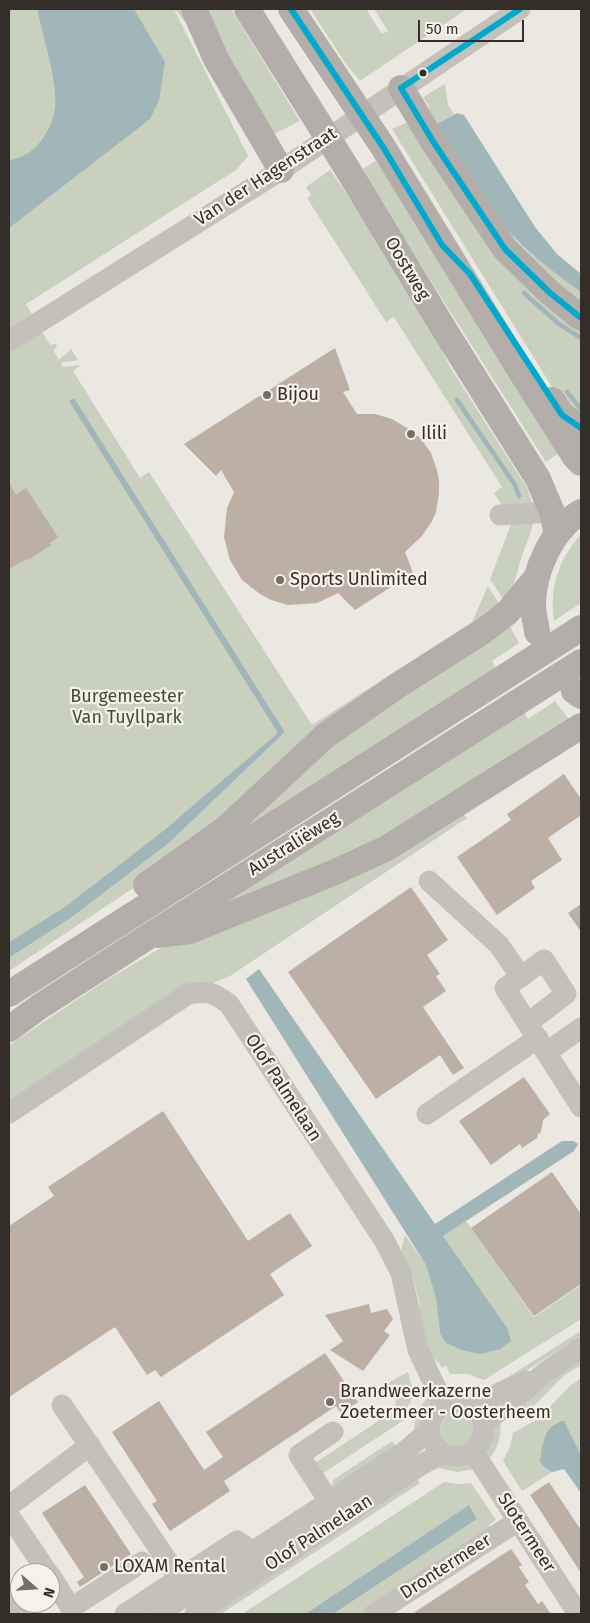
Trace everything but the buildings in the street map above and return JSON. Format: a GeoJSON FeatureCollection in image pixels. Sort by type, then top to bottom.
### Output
{"type":"FeatureCollection","features":[{"type":"Feature","properties":{"kind":"main road"},"geometry":{"type":"LineString","coordinates":[[194,9],[216,59],[281,170]]}},
{"type":"Feature","properties":{"kind":"main road","name":"Oostweg"},"geometry":{"type":"LineString","coordinates":[[247,9],[538,479],[555,523]]}},
{"type":"Feature","properties":{"kind":"main road"},"geometry":{"type":"LineString","coordinates":[[292,9],[383,147],[526,380],[575,457],[581,463]]}},
{"type":"Feature","properties":{"kind":"main road"},"geometry":{"type":"LineString","coordinates":[[401,88],[434,143],[505,249],[549,292],[581,318]]}},
{"type":"Feature","properties":{"kind":"main road"},"geometry":{"type":"LineString","coordinates":[[442,245],[470,274],[562,415],[581,428]]}},
{"type":"Feature","properties":{"kind":"main road"},"geometry":{"type":"LineString","coordinates":[[537,632],[533,605],[536,578],[555,523],[581,512]]}},
{"type":"Feature","properties":{"kind":"main road"},"geometry":{"type":"LineString","coordinates":[[66,956],[88,927],[225,829],[325,736],[508,613],[536,578]]}},
{"type":"Feature","properties":{"kind":"main road","name":"Australiëweg"},"geometry":{"type":"LineString","coordinates":[[9,994],[581,628]]}},
{"type":"Feature","properties":{"kind":"main road","name":"Australiëweg"},"geometry":{"type":"LineString","coordinates":[[9,1029],[39,1007],[149,936],[581,662]]}},
{"type":"Feature","properties":{"kind":"main road"},"geometry":{"type":"LineString","coordinates":[[149,936],[190,931],[336,872],[387,848],[581,726]]}},
{"type":"Feature","properties":{"kind":"street","name":"Van der Hagenstraat"},"geometry":{"type":"LineString","coordinates":[[9,341],[281,170],[520,9]]}},
{"type":"Feature","properties":{"kind":"street"},"geometry":{"type":"LineString","coordinates":[[500,515],[555,523]]}},
{"type":"Feature","properties":{"kind":"street"},"geometry":{"type":"LineString","coordinates":[[429,881],[499,945],[521,977]]}},
{"type":"Feature","properties":{"kind":"street"},"geometry":{"type":"LineString","coordinates":[[538,1038],[566,994],[544,960],[505,988],[581,1107]]}},
{"type":"Feature","properties":{"kind":"street","name":"Olof Palmelaan"},"geometry":{"type":"LineString","coordinates":[[9,1113],[188,994],[214,993],[228,1004],[384,1240],[402,1273],[418,1350],[444,1405]]}},
{"type":"Feature","properties":{"kind":"street"},"geometry":{"type":"LineString","coordinates":[[427,1114],[538,1038],[581,1028]]}},
{"type":"Feature","properties":{"kind":"street"},"geometry":{"type":"LineString","coordinates":[[480,1416],[501,1392],[543,1374],[581,1348]]}},
{"type":"Feature","properties":{"kind":"street"},"geometry":{"type":"LineString","coordinates":[[452,1402],[469,1404],[480,1416],[483,1439],[473,1452],[459,1456],[444,1453],[436,1447],[430,1430],[436,1411],[444,1405],[452,1402]]}},
{"type":"Feature","properties":{"kind":"street"},"geometry":{"type":"LineString","coordinates":[[62,1405],[179,1578]]}},
{"type":"Feature","properties":{"kind":"street","name":"Olof Palmelaan"},"geometry":{"type":"LineString","coordinates":[[195,1614],[335,1510],[430,1430]]}},
{"type":"Feature","properties":{"kind":"street"},"geometry":{"type":"LineString","coordinates":[[333,1432],[299,1455],[335,1510]]}},
{"type":"Feature","properties":{"kind":"street"},"geometry":{"type":"LineString","coordinates":[[9,1506],[90,1445]]}},
{"type":"Feature","properties":{"kind":"street","name":"Slotermeer"},"geometry":{"type":"LineString","coordinates":[[473,1452],[578,1614]]}},
{"type":"Feature","properties":{"kind":"street","name":"Olof Palmelaan"},"geometry":{"type":"LineString","coordinates":[[158,1614],[253,1552],[444,1453]]}},
{"type":"Feature","properties":{"kind":"street"},"geometry":{"type":"LineString","coordinates":[[9,1515],[44,1563]]}},
{"type":"Feature","properties":{"kind":"street","name":"Drontermeer"},"geometry":{"type":"LineString","coordinates":[[374,1614],[518,1521]]}},
{"type":"Feature","properties":{"kind":"street","name":"Olof Palmelaan"},"geometry":{"type":"LineString","coordinates":[[125,1614],[237,1541],[253,1552]]}},
{"type":"Feature","properties":{"kind":"street"},"geometry":{"type":"LineString","coordinates":[[60,1587],[71,1608],[142,1562]]}},
{"type":"Feature","properties":{"kind":"green space","name":"Burgemeester Van Tuyllpark"},"geometry":{"type":"Polygon","coordinates":[[[9,9],[174,9],[248,156],[236,170],[26,304],[50,345],[56,344],[57,347],[53,350],[59,360],[71,349],[78,360],[61,363],[63,367],[81,365],[73,371],[140,478],[149,472],[312,725],[472,622],[488,586],[500,605],[159,871],[9,971],[9,958],[72,917],[169,843],[285,732],[195,590],[279,733],[163,831],[66,906],[9,942],[9,9]]]}},
{"type":"Feature","properties":{"kind":"green space"},"geometry":{"type":"Polygon","coordinates":[[[175,9],[231,9],[300,121],[272,135],[227,63],[184,21],[175,9]]]}},
{"type":"Feature","properties":{"kind":"green space"},"geometry":{"type":"Polygon","coordinates":[[[310,9],[366,9],[382,34],[388,31],[374,9],[467,9],[360,81],[344,61],[310,9]]]}},
{"type":"Feature","properties":{"kind":"green space"},"geometry":{"type":"Polygon","coordinates":[[[445,84],[448,105],[454,114],[439,123],[499,219],[423,113],[430,108],[423,97],[445,84]]]}},
{"type":"Feature","properties":{"kind":"green space"},"geometry":{"type":"Polygon","coordinates":[[[415,119],[581,323],[581,420],[557,395],[392,129],[415,119]]]}},
{"type":"Feature","properties":{"kind":"green space"},"geometry":{"type":"Polygon","coordinates":[[[375,161],[384,170],[563,450],[546,462],[378,198],[363,169],[375,161]]]}},
{"type":"Feature","properties":{"kind":"green space"},"geometry":{"type":"Polygon","coordinates":[[[330,170],[358,210],[426,317],[450,367],[527,488],[533,509],[533,525],[506,604],[490,579],[512,522],[494,493],[502,487],[394,317],[386,322],[307,198],[311,195],[306,187],[330,170]]]}},
{"type":"Feature","properties":{"kind":"green space"},"geometry":{"type":"Polygon","coordinates":[[[504,226],[539,260],[581,292],[581,312],[544,282],[504,226]]]}},
{"type":"Feature","properties":{"kind":"green space"},"geometry":{"type":"Polygon","coordinates":[[[581,534],[581,603],[554,621],[553,597],[557,574],[573,544],[581,534]]]}},
{"type":"Feature","properties":{"kind":"green space"},"geometry":{"type":"Polygon","coordinates":[[[507,621],[519,643],[492,661],[497,671],[186,870],[288,776],[507,621]]]}},
{"type":"Feature","properties":{"kind":"green space"},"geometry":{"type":"Polygon","coordinates":[[[555,701],[571,722],[400,831],[185,924],[522,709],[528,719],[555,701]]]}},
{"type":"Feature","properties":{"kind":"green space"},"geometry":{"type":"Polygon","coordinates":[[[461,812],[467,818],[230,976],[213,983],[206,982],[9,1104],[9,1045],[105,981],[159,949],[208,929],[461,812]]]}},
{"type":"Feature","properties":{"kind":"green space"},"geometry":{"type":"Polygon","coordinates":[[[466,1221],[534,1317],[581,1285],[581,1319],[484,1380],[468,1374],[450,1374],[446,1366],[442,1368],[432,1357],[423,1339],[419,1301],[414,1281],[401,1250],[405,1235],[426,1265],[436,1298],[440,1333],[511,1341],[508,1329],[443,1236],[466,1221]]]}},
{"type":"Feature","properties":{"kind":"green space"},"geometry":{"type":"Polygon","coordinates":[[[581,1331],[581,1336],[502,1386],[500,1382],[581,1331]]]}},
{"type":"Feature","properties":{"kind":"green space"},"geometry":{"type":"Polygon","coordinates":[[[579,1361],[581,1366],[565,1375],[523,1415],[515,1406],[579,1361]]]}},
{"type":"Feature","properties":{"kind":"green space"},"geometry":{"type":"Polygon","coordinates":[[[408,1372],[416,1393],[408,1406],[404,1420],[322,1474],[315,1463],[395,1410],[396,1398],[388,1383],[408,1372]]]}},
{"type":"Feature","properties":{"kind":"green space"},"geometry":{"type":"Polygon","coordinates":[[[581,1378],[581,1455],[564,1422],[543,1466],[552,1472],[522,1491],[503,1461],[510,1447],[513,1433],[538,1419],[570,1386],[581,1378]]]}},
{"type":"Feature","properties":{"kind":"green space"},"geometry":{"type":"Polygon","coordinates":[[[455,1385],[469,1387],[485,1395],[475,1398],[465,1397],[445,1389],[455,1385]]]}},
{"type":"Feature","properties":{"kind":"green space"},"geometry":{"type":"Polygon","coordinates":[[[430,1395],[432,1406],[426,1424],[414,1434],[418,1413],[430,1395]]]}},
{"type":"Feature","properties":{"kind":"green space"},"geometry":{"type":"Polygon","coordinates":[[[458,1412],[470,1417],[475,1429],[470,1441],[458,1446],[446,1441],[441,1429],[446,1417],[458,1412]]]}},
{"type":"Feature","properties":{"kind":"green space"},"geometry":{"type":"Polygon","coordinates":[[[500,1419],[499,1441],[495,1451],[488,1460],[489,1438],[493,1428],[500,1419]]]}},
{"type":"Feature","properties":{"kind":"green space"},"geometry":{"type":"Polygon","coordinates":[[[392,1441],[398,1450],[332,1487],[333,1480],[392,1441]]]}},
{"type":"Feature","properties":{"kind":"green space"},"geometry":{"type":"Polygon","coordinates":[[[449,1460],[464,1462],[474,1467],[474,1469],[457,1472],[438,1468],[449,1460]]]}},
{"type":"Feature","properties":{"kind":"green space"},"geometry":{"type":"Polygon","coordinates":[[[415,1475],[420,1483],[221,1614],[203,1614],[415,1475]]]}},
{"type":"Feature","properties":{"kind":"green space"},"geometry":{"type":"Polygon","coordinates":[[[444,1482],[471,1483],[496,1520],[489,1525],[492,1530],[364,1614],[333,1614],[477,1519],[469,1505],[305,1614],[242,1614],[444,1482]]]}},
{"type":"Feature","properties":{"kind":"water"},"geometry":{"type":"Polygon","coordinates":[[[37,9],[134,9],[165,62],[159,100],[150,119],[9,228],[9,161],[35,148],[50,126],[55,108],[52,73],[37,9]]]}},
{"type":"Feature","properties":{"kind":"water"},"geometry":{"type":"Polygon","coordinates":[[[457,113],[464,115],[535,227],[557,254],[581,274],[581,292],[539,260],[502,224],[437,125],[457,113]]]}},
{"type":"Feature","properties":{"kind":"water"},"geometry":{"type":"Polygon","coordinates":[[[74,398],[285,732],[169,843],[72,917],[9,958],[9,942],[66,906],[163,831],[278,733],[69,401],[74,398]]]}},
{"type":"Feature","properties":{"kind":"water"},"geometry":{"type":"Polygon","coordinates":[[[259,969],[435,1224],[562,1141],[574,1141],[578,1144],[574,1151],[443,1236],[508,1329],[511,1341],[500,1349],[480,1354],[462,1350],[446,1343],[440,1333],[436,1298],[426,1265],[246,979],[259,969]]]}},
{"type":"Feature","properties":{"kind":"water"},"geometry":{"type":"Polygon","coordinates":[[[564,1421],[581,1455],[581,1493],[564,1469],[552,1472],[543,1466],[540,1461],[546,1434],[551,1427],[564,1421]]]}},
{"type":"Feature","properties":{"kind":"water"},"geometry":{"type":"Polygon","coordinates":[[[469,1505],[477,1519],[333,1614],[305,1614],[469,1505]]]}},
{"type":"Feature","properties":{"kind":"waterway"},"geometry":{"type":"LineString","coordinates":[[524,293],[559,324],[581,338]]}},
{"type":"Feature","properties":{"kind":"waterway"},"geometry":{"type":"LineString","coordinates":[[567,392],[581,409]]}},
{"type":"Feature","properties":{"kind":"waterway"},"geometry":{"type":"LineString","coordinates":[[457,400],[515,485],[519,496]]}},
{"type":"Feature","properties":{"kind":"transit line"},"geometry":{"type":"LineString","coordinates":[[291,9],[383,147],[442,245],[470,274],[562,415],[581,428]]}},
{"type":"Feature","properties":{"kind":"transit line"},"geometry":{"type":"LineString","coordinates":[[520,9],[401,88],[434,143],[505,249],[549,292],[581,318]]}},
{"type":"Feature","properties":{"kind":"place","name":"Bijou"},"geometry":{"type":"Point","coordinates":[267,395]}},
{"type":"Feature","properties":{"kind":"place","name":"Ilili"},"geometry":{"type":"Point","coordinates":[411,434]}},
{"type":"Feature","properties":{"kind":"place","name":"Sports Unlimited"},"geometry":{"type":"Point","coordinates":[280,580]}},
{"type":"Feature","properties":{"kind":"place","name":"Brandweerkazerne Zoetermeer - Oosterheem"},"geometry":{"type":"Point","coordinates":[330,1402]}},
{"type":"Feature","properties":{"kind":"place","name":"LOXAM Rental"},"geometry":{"type":"Point","coordinates":[104,1567]}}]}
